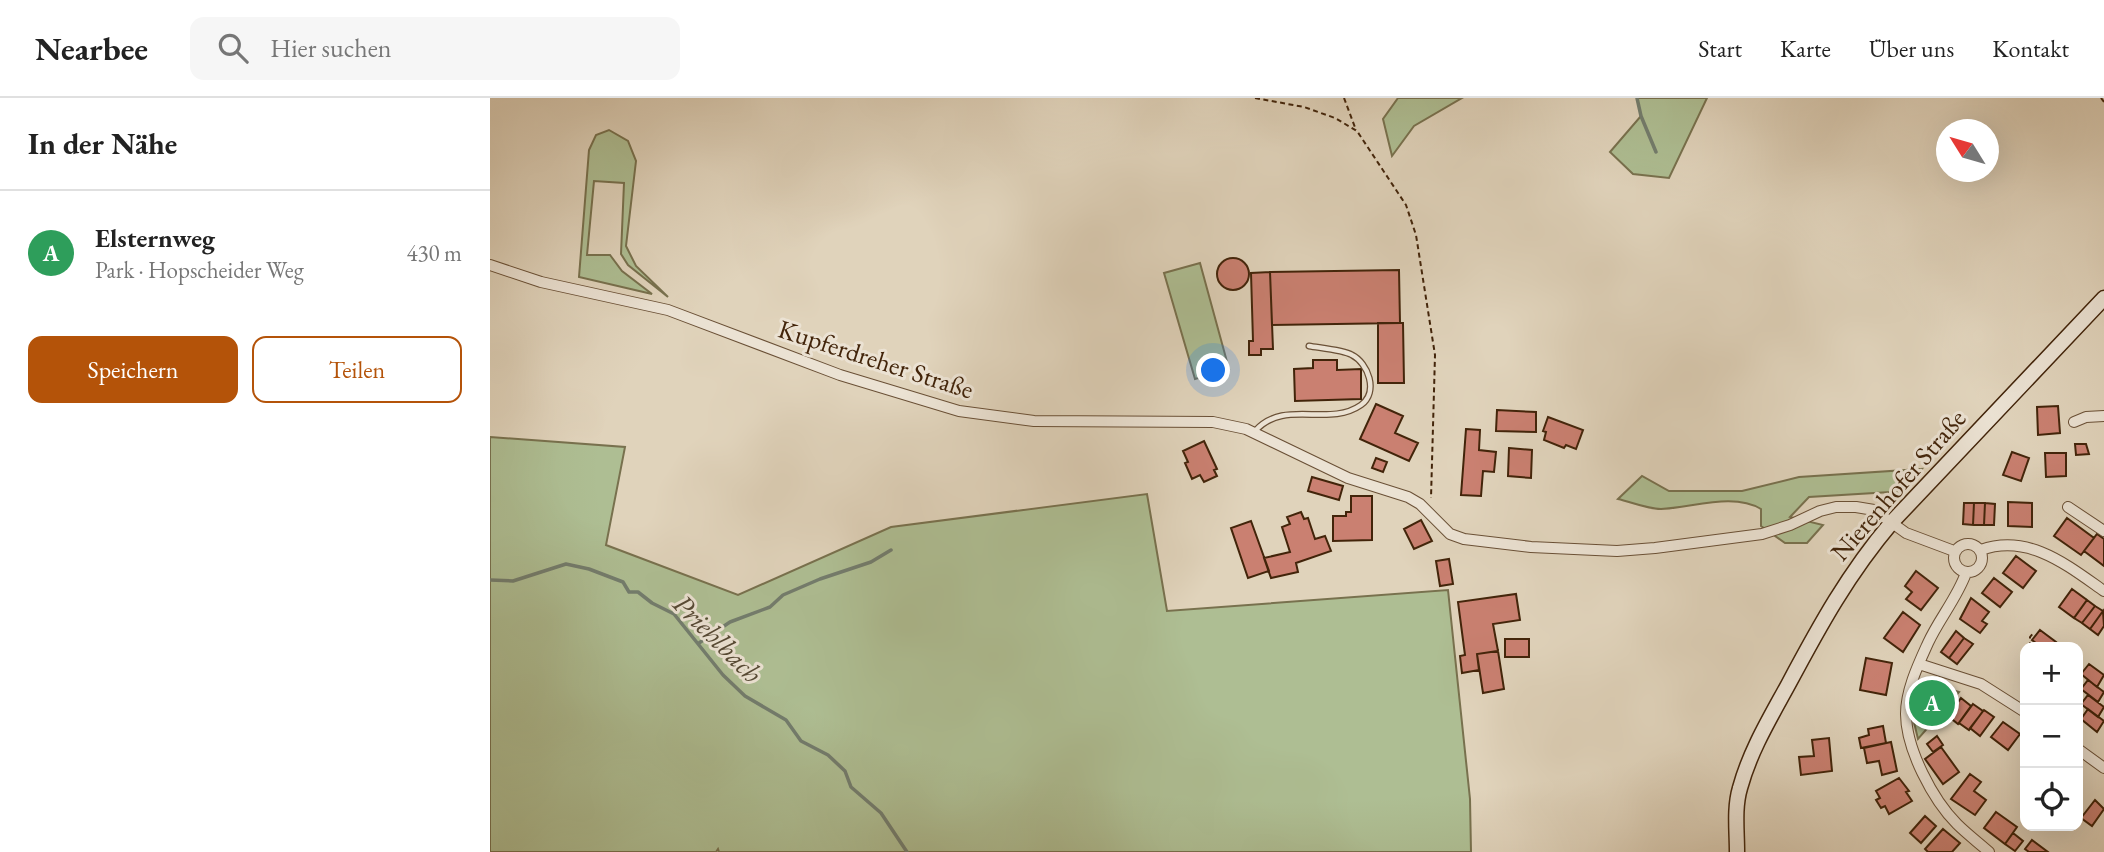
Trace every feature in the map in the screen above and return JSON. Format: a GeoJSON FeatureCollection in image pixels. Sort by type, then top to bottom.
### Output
{"type":"FeatureCollection","features":[{"type":"Feature","properties":{"kind":"street","name":"Kupferdreher Straße"},"geometry":{"type":"LineString","coordinates":[[490,265],[541,282],[668,310],[839,375],[959,411],[1064,422],[1213,422],[1254,432],[1321,467],[1408,497],[1450,534],[1464,539],[1531,547],[1617,551],[1762,534],[1836,507],[1874,510],[1906,533],[1954,551]]}},
{"type":"Feature","properties":{"kind":"street","name":"Nierenhofer Straße"},"geometry":{"type":"LineString","coordinates":[[1737,852],[1739,790],[1765,727],[1835,598],[1863,555],[2104,298]]}},
{"type":"Feature","properties":{"kind":"street"},"geometry":{"type":"LineString","coordinates":[[2074,422],[2086,417],[2104,416]]}},
{"type":"Feature","properties":{"kind":"street"},"geometry":{"type":"LineString","coordinates":[[2068,507],[2104,531]]}},
{"type":"Feature","properties":{"kind":"street"},"geometry":{"type":"LineString","coordinates":[[1966,573],[1954,565],[1954,551],[1959,547],[1968,545],[1981,550],[2002,544],[2016,544],[2058,561],[2104,591]]}},
{"type":"Feature","properties":{"kind":"street"},"geometry":{"type":"LineString","coordinates":[[1981,550],[1983,561],[1980,567],[1966,573],[1929,640],[1911,683],[1906,715],[1913,751],[1928,784],[1955,822],[1990,852]]}},
{"type":"Feature","properties":{"kind":"street"},"geometry":{"type":"LineString","coordinates":[[1919,664],[1981,684],[2020,709]]}},
{"type":"Feature","properties":{"kind":"street"},"geometry":{"type":"LineString","coordinates":[[2083,753],[2104,768]]}},
{"type":"Feature","properties":{"kind":"lane"},"geometry":{"type":"LineString","coordinates":[[1254,432],[1273,416],[1342,412],[1366,400],[1371,390],[1369,374],[1352,355],[1310,346]]}},
{"type":"Feature","properties":{"kind":"path"},"geometry":{"type":"LineString","coordinates":[[1255,98],[1313,110],[1335,118],[1357,131]]}},
{"type":"Feature","properties":{"kind":"path"},"geometry":{"type":"LineString","coordinates":[[1344,98],[1357,131],[1406,205],[1416,235],[1435,355],[1433,468],[1431,500],[1426,511]]}},
{"type":"Feature","properties":{"kind":"path"},"geometry":{"type":"LineString","coordinates":[[2101,98],[2104,102]]}},
{"type":"Feature","properties":{"kind":"path"},"geometry":{"type":"LineString","coordinates":[[2030,642],[2034,632]]}},
{"type":"Feature","properties":{"kind":"green space"},"geometry":{"type":"Polygon","coordinates":[[[1398,98],[1462,98],[1414,126],[1392,156],[1383,119],[1398,98]]]}},
{"type":"Feature","properties":{"kind":"green space"},"geometry":{"type":"Polygon","coordinates":[[[1637,98],[1707,98],[1669,178],[1633,174],[1610,152],[1641,116],[1637,98]]]}},
{"type":"Feature","properties":{"kind":"green space"},"geometry":{"type":"Polygon","coordinates":[[[609,130],[628,141],[636,161],[626,246],[636,266],[668,297],[628,265],[621,254],[624,183],[594,181],[587,255],[610,255],[622,271],[652,294],[579,277],[589,150],[596,135],[609,130]]]}},
{"type":"Feature","properties":{"kind":"green space"},"geometry":{"type":"Polygon","coordinates":[[[1200,263],[1229,369],[1195,379],[1164,273],[1200,263]]]}},
{"type":"Feature","properties":{"kind":"green space"},"geometry":{"type":"Polygon","coordinates":[[[490,437],[625,447],[606,545],[738,595],[891,527],[1147,494],[1167,611],[1448,590],[1470,799],[1471,852],[719,852],[718,849],[716,852],[490,852],[490,437]]]}},
{"type":"Feature","properties":{"kind":"green space"},"geometry":{"type":"Polygon","coordinates":[[[1922,469],[1907,491],[1809,497],[1790,517],[1823,525],[1807,543],[1785,543],[1761,526],[1761,509],[1750,504],[1725,501],[1661,509],[1618,499],[1642,476],[1669,491],[1742,491],[1799,477],[1922,469]]]}},
{"type":"Feature","properties":{"kind":"green space"},"geometry":{"type":"Polygon","coordinates":[[[1919,680],[1959,692],[1918,739],[1912,714],[1919,680]]]}},
{"type":"Feature","properties":{"kind":"building"},"geometry":{"type":"Polygon","coordinates":[[[1233,258],[1245,262],[1249,274],[1245,286],[1233,290],[1221,286],[1217,274],[1221,262],[1233,258]]]}},
{"type":"Feature","properties":{"kind":"building"},"geometry":{"type":"Polygon","coordinates":[[[1399,270],[1400,323],[1272,325],[1270,272],[1399,270]]]}},
{"type":"Feature","properties":{"kind":"building"},"geometry":{"type":"Polygon","coordinates":[[[1270,272],[1273,349],[1261,349],[1261,355],[1249,355],[1249,341],[1253,341],[1251,273],[1270,272]]]}},
{"type":"Feature","properties":{"kind":"building"},"geometry":{"type":"Polygon","coordinates":[[[1378,323],[1403,323],[1404,383],[1378,383],[1378,323]]]}},
{"type":"Feature","properties":{"kind":"building"},"geometry":{"type":"Polygon","coordinates":[[[1313,360],[1337,360],[1337,370],[1361,369],[1361,399],[1295,401],[1294,369],[1313,368],[1313,360]]]}},
{"type":"Feature","properties":{"kind":"building"},"geometry":{"type":"Polygon","coordinates":[[[1376,404],[1403,416],[1395,433],[1418,443],[1409,461],[1360,439],[1376,404]]]}},
{"type":"Feature","properties":{"kind":"building"},"geometry":{"type":"Polygon","coordinates":[[[2058,406],[2060,433],[2038,435],[2037,407],[2058,406]]]}},
{"type":"Feature","properties":{"kind":"building"},"geometry":{"type":"Polygon","coordinates":[[[1497,410],[1536,412],[1536,432],[1496,431],[1497,410]]]}},
{"type":"Feature","properties":{"kind":"building"},"geometry":{"type":"Polygon","coordinates":[[[1548,417],[1583,430],[1576,449],[1566,445],[1564,448],[1544,440],[1546,432],[1543,431],[1548,417]]]}},
{"type":"Feature","properties":{"kind":"building"},"geometry":{"type":"Polygon","coordinates":[[[1466,429],[1480,430],[1479,450],[1496,452],[1494,472],[1483,471],[1481,496],[1461,495],[1466,429]]]}},
{"type":"Feature","properties":{"kind":"building"},"geometry":{"type":"Polygon","coordinates":[[[1204,441],[1217,469],[1214,470],[1217,476],[1204,482],[1200,475],[1192,479],[1183,451],[1204,441]]]}},
{"type":"Feature","properties":{"kind":"building"},"geometry":{"type":"Polygon","coordinates":[[[2075,444],[2086,444],[2089,454],[2076,455],[2075,444]]]}},
{"type":"Feature","properties":{"kind":"building"},"geometry":{"type":"Polygon","coordinates":[[[1509,448],[1532,450],[1531,478],[1508,476],[1509,448]]]}},
{"type":"Feature","properties":{"kind":"building"},"geometry":{"type":"Polygon","coordinates":[[[2012,452],[2029,458],[2021,481],[2003,475],[2012,452]]]}},
{"type":"Feature","properties":{"kind":"building"},"geometry":{"type":"Polygon","coordinates":[[[2045,453],[2066,453],[2066,476],[2046,477],[2045,453]]]}},
{"type":"Feature","properties":{"kind":"building"},"geometry":{"type":"Polygon","coordinates":[[[1376,458],[1387,462],[1383,472],[1372,468],[1376,458]]]}},
{"type":"Feature","properties":{"kind":"building"},"geometry":{"type":"Polygon","coordinates":[[[1312,477],[1343,486],[1339,500],[1308,491],[1312,477]]]}},
{"type":"Feature","properties":{"kind":"building"},"geometry":{"type":"Polygon","coordinates":[[[1351,496],[1372,496],[1372,540],[1333,541],[1333,516],[1346,516],[1346,512],[1351,512],[1351,496]]]}},
{"type":"Feature","properties":{"kind":"building"},"geometry":{"type":"Polygon","coordinates":[[[2008,502],[2032,503],[2032,527],[2008,526],[2008,502]]]}},
{"type":"Feature","properties":{"kind":"building"},"geometry":{"type":"Polygon","coordinates":[[[1964,503],[1974,503],[1973,525],[1963,524],[1964,503]]]}},
{"type":"Feature","properties":{"kind":"building"},"geometry":{"type":"Polygon","coordinates":[[[1974,503],[1985,503],[1984,525],[1973,525],[1974,503]]]}},
{"type":"Feature","properties":{"kind":"building"},"geometry":{"type":"Polygon","coordinates":[[[1985,503],[1995,504],[1994,525],[1984,525],[1985,503]]]}},
{"type":"Feature","properties":{"kind":"building"},"geometry":{"type":"Polygon","coordinates":[[[1301,512],[1304,519],[1308,518],[1315,539],[1325,536],[1331,551],[1296,563],[1298,572],[1271,578],[1264,558],[1290,552],[1282,527],[1290,524],[1287,517],[1301,512]]]}},
{"type":"Feature","properties":{"kind":"building"},"geometry":{"type":"Polygon","coordinates":[[[2067,518],[2094,538],[2081,555],[2054,536],[2067,518]]]}},
{"type":"Feature","properties":{"kind":"building"},"geometry":{"type":"Polygon","coordinates":[[[1421,520],[1432,541],[1414,549],[1404,529],[1421,520]]]}},
{"type":"Feature","properties":{"kind":"building"},"geometry":{"type":"Polygon","coordinates":[[[1251,521],[1269,571],[1248,578],[1231,528],[1251,521]]]}},
{"type":"Feature","properties":{"kind":"building"},"geometry":{"type":"Polygon","coordinates":[[[2097,534],[2104,539],[2104,566],[2084,551],[2097,534]]]}},
{"type":"Feature","properties":{"kind":"building"},"geometry":{"type":"Polygon","coordinates":[[[2016,556],[2036,571],[2023,588],[2003,573],[2016,556]]]}},
{"type":"Feature","properties":{"kind":"building"},"geometry":{"type":"Polygon","coordinates":[[[1449,559],[1453,584],[1440,586],[1436,561],[1449,559]]]}},
{"type":"Feature","properties":{"kind":"building"},"geometry":{"type":"Polygon","coordinates":[[[1916,571],[1938,588],[1921,610],[1906,599],[1912,592],[1905,586],[1916,571]]]}},
{"type":"Feature","properties":{"kind":"building"},"geometry":{"type":"Polygon","coordinates":[[[1994,578],[2012,592],[2000,607],[1982,593],[1994,578]]]}},
{"type":"Feature","properties":{"kind":"building"},"geometry":{"type":"Polygon","coordinates":[[[2072,589],[2087,600],[2074,618],[2059,607],[2072,589]]]}},
{"type":"Feature","properties":{"kind":"building"},"geometry":{"type":"Polygon","coordinates":[[[1516,594],[1520,620],[1493,624],[1498,651],[1477,654],[1479,670],[1462,673],[1460,656],[1465,655],[1458,602],[1516,594]]]}},
{"type":"Feature","properties":{"kind":"building"},"geometry":{"type":"Polygon","coordinates":[[[1971,598],[1989,612],[1982,621],[1987,624],[1980,633],[1960,619],[1971,598]]]}},
{"type":"Feature","properties":{"kind":"building"},"geometry":{"type":"Polygon","coordinates":[[[2087,600],[2095,606],[2082,623],[2074,618],[2087,600]]]}},
{"type":"Feature","properties":{"kind":"building"},"geometry":{"type":"Polygon","coordinates":[[[2095,606],[2103,611],[2090,629],[2082,623],[2095,606]]]}},
{"type":"Feature","properties":{"kind":"building"},"geometry":{"type":"Polygon","coordinates":[[[2103,611],[2104,626],[2098,635],[2090,629],[2103,611]]]}},
{"type":"Feature","properties":{"kind":"building"},"geometry":{"type":"Polygon","coordinates":[[[1903,612],[1920,625],[1903,652],[1884,638],[1903,612]]]}},
{"type":"Feature","properties":{"kind":"building"},"geometry":{"type":"Polygon","coordinates":[[[2040,630],[2056,642],[2035,642],[2032,640],[2040,630]]]}},
{"type":"Feature","properties":{"kind":"building"},"geometry":{"type":"Polygon","coordinates":[[[1956,631],[1964,638],[1949,658],[1941,652],[1956,631]]]}},
{"type":"Feature","properties":{"kind":"building"},"geometry":{"type":"Polygon","coordinates":[[[1964,638],[1973,644],[1957,664],[1949,658],[1964,638]]]}},
{"type":"Feature","properties":{"kind":"building"},"geometry":{"type":"Polygon","coordinates":[[[1505,639],[1529,639],[1529,657],[1505,657],[1505,639]]]}},
{"type":"Feature","properties":{"kind":"building"},"geometry":{"type":"Polygon","coordinates":[[[1498,651],[1504,689],[1483,693],[1477,654],[1498,651]]]}},
{"type":"Feature","properties":{"kind":"building"},"geometry":{"type":"Polygon","coordinates":[[[1866,658],[1892,663],[1886,695],[1860,690],[1866,658]]]}},
{"type":"Feature","properties":{"kind":"building"},"geometry":{"type":"Polygon","coordinates":[[[2089,664],[2104,675],[2097,687],[2083,676],[2089,664]]]}},
{"type":"Feature","properties":{"kind":"building"},"geometry":{"type":"Polygon","coordinates":[[[2088,680],[2104,692],[2098,702],[2083,691],[2088,680]]]}},
{"type":"Feature","properties":{"kind":"building"},"geometry":{"type":"Polygon","coordinates":[[[2088,695],[2104,707],[2098,717],[2083,706],[2088,695]]]}},
{"type":"Feature","properties":{"kind":"building"},"geometry":{"type":"Polygon","coordinates":[[[1961,698],[1971,706],[1958,724],[1948,716],[1961,698]]]}},
{"type":"Feature","properties":{"kind":"building"},"geometry":{"type":"Polygon","coordinates":[[[1973,704],[1983,711],[1969,730],[1959,723],[1973,704]]]}},
{"type":"Feature","properties":{"kind":"building"},"geometry":{"type":"Polygon","coordinates":[[[2088,709],[2104,721],[2097,732],[2083,721],[2088,709]]]}},
{"type":"Feature","properties":{"kind":"building"},"geometry":{"type":"Polygon","coordinates":[[[1984,710],[1994,717],[1980,736],[1970,728],[1984,710]]]}},
{"type":"Feature","properties":{"kind":"building"},"geometry":{"type":"Polygon","coordinates":[[[2003,722],[2020,734],[2008,750],[1991,737],[2003,722]]]}},
{"type":"Feature","properties":{"kind":"building"},"geometry":{"type":"Polygon","coordinates":[[[1883,726],[1886,743],[1861,748],[1859,738],[1869,735],[1868,729],[1883,726]]]}},
{"type":"Feature","properties":{"kind":"building"},"geometry":{"type":"Polygon","coordinates":[[[1937,736],[1943,745],[1933,752],[1927,744],[1937,736]]]}},
{"type":"Feature","properties":{"kind":"building"},"geometry":{"type":"Polygon","coordinates":[[[1829,738],[1832,771],[1801,775],[1799,757],[1814,756],[1812,740],[1829,738]]]}},
{"type":"Feature","properties":{"kind":"building"},"geometry":{"type":"Polygon","coordinates":[[[1891,742],[1897,771],[1882,775],[1879,761],[1867,763],[1864,748],[1891,742]]]}},
{"type":"Feature","properties":{"kind":"building"},"geometry":{"type":"Polygon","coordinates":[[[1941,747],[1959,772],[1943,784],[1925,759],[1941,747]]]}},
{"type":"Feature","properties":{"kind":"building"},"geometry":{"type":"Polygon","coordinates":[[[1970,774],[1981,782],[1974,791],[1986,800],[1975,815],[1951,799],[1970,774]]]}},
{"type":"Feature","properties":{"kind":"building"},"geometry":{"type":"Polygon","coordinates":[[[1899,778],[1909,791],[1906,792],[1912,801],[1889,814],[1885,806],[1881,808],[1876,800],[1880,798],[1876,791],[1899,778]]]}},
{"type":"Feature","properties":{"kind":"building"},"geometry":{"type":"Polygon","coordinates":[[[2095,800],[2104,809],[2092,826],[2083,819],[2083,815],[2095,800]]]}},
{"type":"Feature","properties":{"kind":"building"},"geometry":{"type":"Polygon","coordinates":[[[1996,812],[2017,827],[2005,844],[1984,828],[1996,812]]]}},
{"type":"Feature","properties":{"kind":"building"},"geometry":{"type":"Polygon","coordinates":[[[1925,816],[1936,826],[1921,843],[1910,833],[1925,816]]]}},
{"type":"Feature","properties":{"kind":"building"},"geometry":{"type":"Polygon","coordinates":[[[1943,829],[1960,843],[1952,852],[1928,852],[1925,849],[1943,829]]]}},
{"type":"Feature","properties":{"kind":"building"},"geometry":{"type":"Polygon","coordinates":[[[2013,833],[2023,841],[2015,851],[2005,844],[2013,833]]]}},
{"type":"Feature","properties":{"kind":"building"},"geometry":{"type":"Polygon","coordinates":[[[2032,840],[2048,852],[2029,852],[2025,849],[2032,840]]]}},
{"type":"Feature","properties":{"kind":"waterway"},"geometry":{"type":"LineString","coordinates":[[1637,98],[1641,116],[1656,152]]}},
{"type":"Feature","properties":{"kind":"waterway"},"geometry":{"type":"LineString","coordinates":[[699,643],[730,622],[770,607],[783,595],[871,562],[891,550]]}},
{"type":"Feature","properties":{"kind":"waterway","name":"Priehlbach"},"geometry":{"type":"LineString","coordinates":[[490,580],[513,581],[566,564],[589,569],[623,582],[629,592],[638,592],[674,614],[723,675],[745,696],[786,720],[801,741],[828,755],[845,771],[851,787],[881,813],[907,852]]}},
{"type":"Feature","properties":{"kind":"place","name":"Elsternweg"},"geometry":{"type":"Point","coordinates":[1932,703]}}]}
